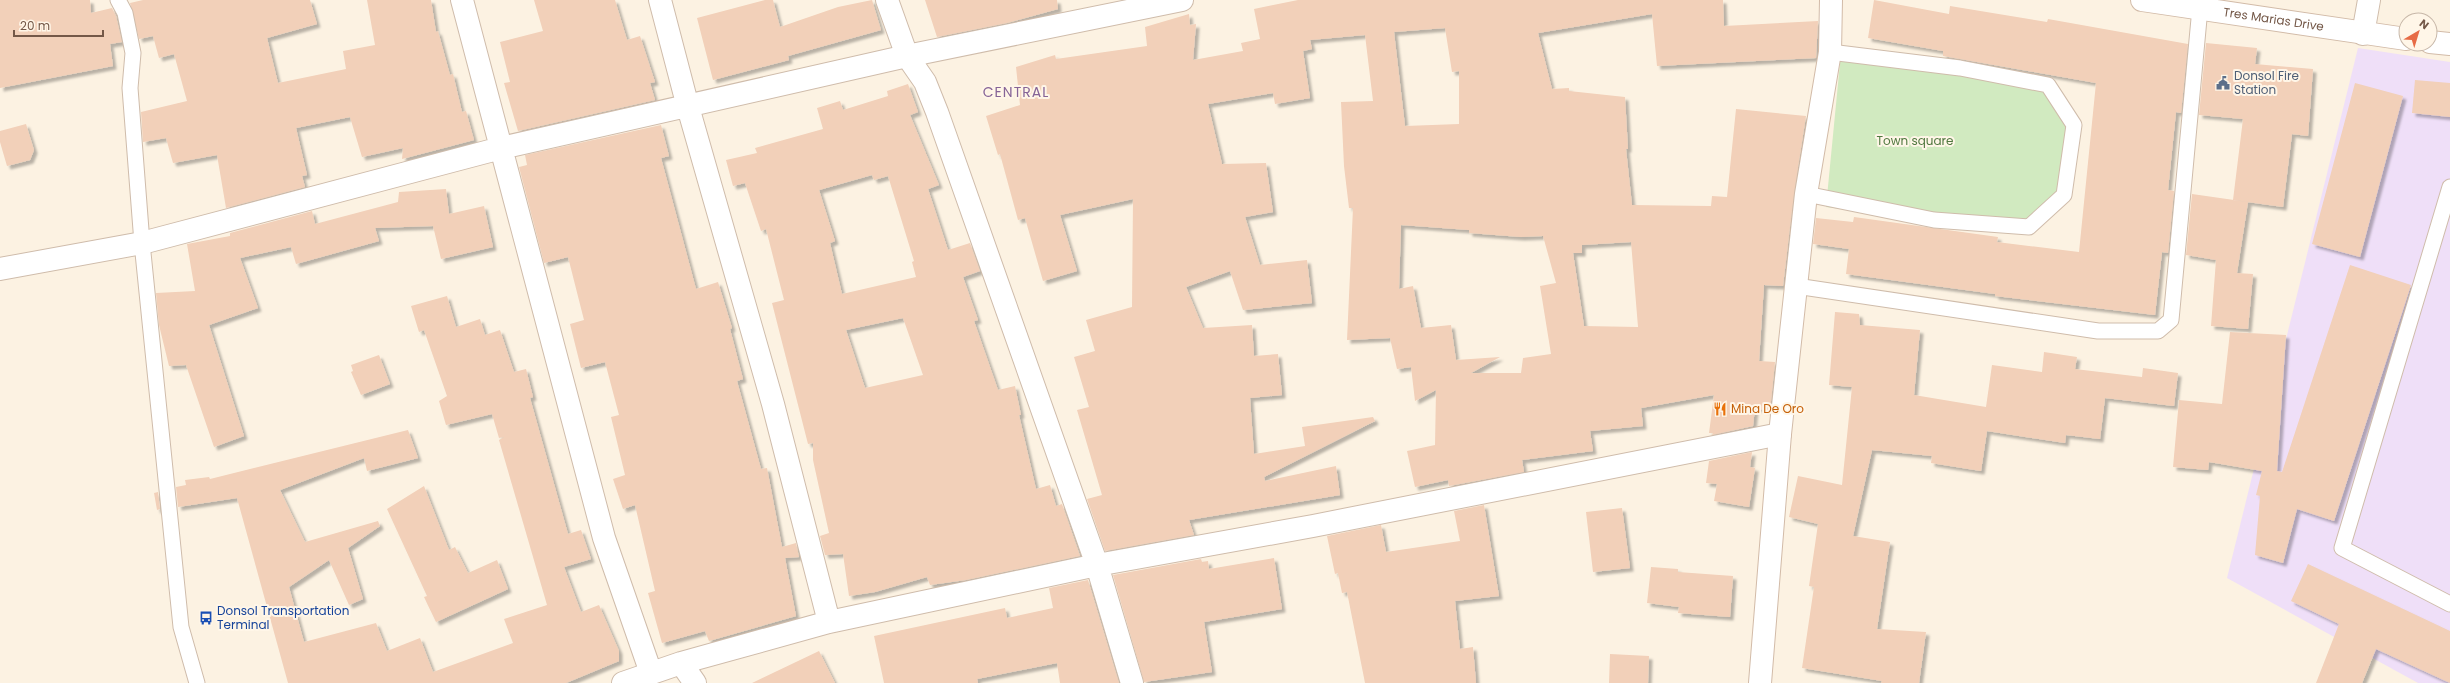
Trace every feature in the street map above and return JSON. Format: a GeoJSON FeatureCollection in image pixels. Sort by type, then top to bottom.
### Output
{"type":"FeatureCollection","features":[{"type":"Feature","properties":{"kind":"street"},"geometry":{"type":"LineString","coordinates":[[462,0],[604,538],[651,673]]}},
{"type":"Feature","properties":{"kind":"street"},"geometry":{"type":"LineString","coordinates":[[660,0],[688,107],[773,404],[829,622]]}},
{"type":"Feature","properties":{"kind":"street"},"geometry":{"type":"LineString","coordinates":[[887,0],[907,56],[925,82],[936,112],[1097,566],[1132,683]]}},
{"type":"Feature","properties":{"kind":"street"},"geometry":{"type":"LineString","coordinates":[[0,269],[142,243],[501,148],[688,107],[907,56],[1182,0]]}},
{"type":"Feature","properties":{"kind":"street"},"geometry":{"type":"LineString","coordinates":[[1760,683],[1780,434],[1806,194],[1830,52],[1831,0]]}},
{"type":"Feature","properties":{"kind":"street","name":"Tres Marias Drive"},"geometry":{"type":"LineString","coordinates":[[2142,0],[2398,38]]}},
{"type":"Feature","properties":{"kind":"street"},"geometry":{"type":"LineString","coordinates":[[2363,34],[2369,0]]}},
{"type":"Feature","properties":{"kind":"street"},"geometry":{"type":"LineString","coordinates":[[2438,43],[2450,44]]}},
{"type":"Feature","properties":{"kind":"street"},"geometry":{"type":"LineString","coordinates":[[623,683],[681,663],[829,622],[1097,566],[1313,526],[1780,434]]}},
{"type":"Feature","properties":{"kind":"street"},"geometry":{"type":"LineString","coordinates":[[681,663],[695,683]]}},
{"type":"Feature","properties":{"kind":"lane"},"geometry":{"type":"LineString","coordinates":[[118,0],[125,13],[133,53],[130,88],[142,243],[181,627],[196,683]]}},
{"type":"Feature","properties":{"kind":"lane"},"geometry":{"type":"LineString","coordinates":[[1796,286],[2098,331],[2158,331],[2165,327],[2171,320],[2200,8]]}},
{"type":"Feature","properties":{"kind":"lane"},"geometry":{"type":"LineString","coordinates":[[1806,194],[1934,220],[2029,227],[2064,195],[2074,125],[2048,85],[1960,68],[1830,52]]}},
{"type":"Feature","properties":{"kind":"lane"},"geometry":{"type":"LineString","coordinates":[[2450,187],[2342,548],[2450,604]]}},
{"type":"Feature","properties":{"kind":"shaded area"},"geometry":{"type":"Polygon","coordinates":[[[2358,48],[2450,62],[2450,683],[2418,683],[2227,578],[2358,48]]]}},
{"type":"Feature","properties":{"kind":"green space","name":"Town square"},"geometry":{"type":"Polygon","coordinates":[[[1841,53],[2051,87],[2077,126],[2067,197],[2032,228],[1937,222],[1826,207],[1841,53]]]}},
{"type":"Feature","properties":{"kind":"building"},"geometry":{"type":"Polygon","coordinates":[[[0,0],[90,0],[91,13],[112,8],[116,16],[122,42],[110,44],[113,66],[0,88],[0,0]]]}},
{"type":"Feature","properties":{"kind":"building"},"geometry":{"type":"Polygon","coordinates":[[[143,0],[310,0],[317,24],[267,38],[278,83],[346,69],[343,51],[375,45],[367,0],[431,0],[436,32],[438,31],[450,75],[453,74],[462,112],[466,111],[474,140],[402,159],[403,148],[362,157],[350,117],[296,128],[307,175],[302,176],[305,187],[226,208],[217,155],[173,163],[166,138],[143,142],[141,112],[187,101],[174,54],[159,58],[153,36],[139,39],[130,3],[143,0]]]}},
{"type":"Feature","properties":{"kind":"building"},"geometry":{"type":"Polygon","coordinates":[[[534,0],[615,0],[627,40],[640,36],[655,82],[650,83],[655,100],[518,131],[504,83],[510,82],[500,42],[543,31],[534,0]]]}},
{"type":"Feature","properties":{"kind":"building"},"geometry":{"type":"Polygon","coordinates":[[[765,0],[773,0],[780,27],[838,7],[872,0],[881,30],[788,56],[789,60],[713,80],[697,18],[765,0]]]}},
{"type":"Feature","properties":{"kind":"building"},"geometry":{"type":"Polygon","coordinates":[[[925,0],[1057,0],[1058,9],[1007,23],[937,37],[925,0]]]}},
{"type":"Feature","properties":{"kind":"building"},"geometry":{"type":"Polygon","coordinates":[[[1298,0],[1723,0],[1724,26],[1818,21],[1816,58],[1657,66],[1652,14],[1538,33],[1552,89],[1569,88],[1569,91],[1625,97],[1628,149],[1626,149],[1632,205],[1711,206],[1712,196],[1727,197],[1736,109],[1806,116],[1794,193],[1783,286],[1764,285],[1759,361],[1775,362],[1770,411],[1755,408],[1753,426],[1712,435],[1713,433],[1709,433],[1714,395],[1641,408],[1643,426],[1590,431],[1593,451],[1522,460],[1524,472],[1449,486],[1448,480],[1415,487],[1407,451],[1435,445],[1436,390],[1415,401],[1411,367],[1397,369],[1390,338],[1347,340],[1353,208],[1349,208],[1344,166],[1341,102],[1373,101],[1365,35],[1310,40],[1312,49],[1303,51],[1310,98],[1275,104],[1273,93],[1208,104],[1222,164],[1266,163],[1273,212],[1245,217],[1260,265],[1307,260],[1312,303],[1243,310],[1230,271],[1186,287],[1203,328],[1252,325],[1254,356],[1278,354],[1282,395],[1250,398],[1254,454],[1305,446],[1302,427],[1373,417],[1375,421],[1264,477],[1265,481],[1336,466],[1340,495],[1189,520],[1194,535],[1105,551],[1087,499],[1102,495],[1077,410],[1089,407],[1074,357],[1095,351],[1086,320],[1132,307],[1133,199],[1060,215],[1077,271],[1043,281],[1025,218],[1018,220],[1000,154],[998,155],[986,116],[1020,105],[1016,67],[1055,55],[1056,59],[1147,46],[1145,27],[1189,14],[1190,25],[1196,24],[1193,60],[1243,51],[1241,43],[1260,39],[1254,9],[1298,0]],[[1445,28],[1394,32],[1405,126],[1459,124],[1459,71],[1452,72],[1445,28]],[[1401,225],[1399,289],[1413,286],[1421,328],[1451,325],[1456,360],[1500,357],[1471,373],[1521,373],[1523,358],[1551,354],[1540,286],[1556,283],[1543,236],[1521,237],[1469,233],[1469,230],[1401,225]],[[1631,242],[1582,245],[1582,253],[1573,253],[1584,326],[1638,327],[1631,242]]]}},
{"type":"Feature","properties":{"kind":"building"},"geometry":{"type":"Polygon","coordinates":[[[1874,0],[1949,14],[1950,6],[2047,22],[2048,19],[2188,44],[2181,113],[2176,112],[2168,190],[2174,191],[2168,253],[2162,252],[2155,315],[1995,296],[1995,294],[1846,274],[1849,249],[1813,244],[1816,218],[1853,222],[1854,217],[1998,237],[1997,242],[2079,252],[2096,83],[1943,56],[1943,51],[1868,38],[1874,0]]]}},
{"type":"Feature","properties":{"kind":"building"},"geometry":{"type":"Polygon","coordinates":[[[2206,43],[2257,48],[2255,64],[2313,69],[2308,136],[2292,134],[2283,207],[2233,200],[2243,119],[2199,115],[2206,43]]]}},
{"type":"Feature","properties":{"kind":"building"},"geometry":{"type":"Polygon","coordinates":[[[2415,80],[2450,83],[2450,117],[2412,113],[2415,80]]]}},
{"type":"Feature","properties":{"kind":"building"},"geometry":{"type":"Polygon","coordinates":[[[2355,83],[2403,96],[2360,257],[2312,244],[2355,83]]]}},
{"type":"Feature","properties":{"kind":"building"},"geometry":{"type":"Polygon","coordinates":[[[908,84],[918,112],[910,115],[939,185],[928,189],[948,250],[970,243],[980,271],[963,277],[978,320],[974,321],[998,390],[1015,386],[1021,415],[1019,415],[1036,489],[1050,485],[1056,506],[1062,504],[1080,556],[966,580],[930,585],[927,577],[875,592],[849,596],[843,554],[825,555],[820,536],[829,533],[813,460],[813,443],[808,444],[772,303],[784,300],[766,229],[761,231],[745,183],[733,186],[726,160],[757,153],[755,148],[823,129],[817,108],[840,101],[843,110],[888,96],[887,91],[908,84]],[[872,175],[819,190],[835,241],[830,243],[842,294],[916,277],[912,262],[914,261],[888,176],[874,180],[872,175]],[[903,318],[846,330],[865,388],[923,375],[903,318]]]}},
{"type":"Feature","properties":{"kind":"building"},"geometry":{"type":"Polygon","coordinates":[[[26,124],[34,150],[30,160],[7,166],[0,142],[0,131],[26,124]]]}},
{"type":"Feature","properties":{"kind":"building"},"geometry":{"type":"Polygon","coordinates":[[[661,125],[669,156],[661,158],[696,289],[718,282],[732,328],[730,329],[743,379],[737,381],[761,469],[767,468],[782,547],[796,543],[799,557],[785,558],[796,616],[709,641],[705,631],[662,643],[648,593],[655,591],[635,505],[623,509],[613,479],[625,475],[611,417],[619,415],[605,362],[581,368],[570,324],[584,320],[568,257],[544,263],[519,167],[527,165],[525,155],[661,125]]]}},
{"type":"Feature","properties":{"kind":"building"},"geometry":{"type":"Polygon","coordinates":[[[446,189],[449,214],[484,206],[493,247],[441,259],[433,226],[375,228],[379,241],[296,264],[291,247],[240,258],[258,308],[209,325],[244,436],[214,447],[186,365],[169,366],[159,325],[156,293],[195,291],[187,244],[230,236],[230,233],[312,211],[315,224],[398,202],[399,192],[446,189]]]}},
{"type":"Feature","properties":{"kind":"building"},"geometry":{"type":"Polygon","coordinates":[[[2192,194],[2248,202],[2237,273],[2253,274],[2248,329],[2211,326],[2216,260],[2186,255],[2192,194]]]}},
{"type":"Feature","properties":{"kind":"building"},"geometry":{"type":"Polygon","coordinates":[[[2350,265],[2411,285],[2334,521],[2297,509],[2283,563],[2255,555],[2260,496],[2256,495],[2262,471],[2209,462],[2208,470],[2173,467],[2179,400],[2222,404],[2230,332],[2286,335],[2277,471],[2282,472],[2350,265]]]}},
{"type":"Feature","properties":{"kind":"building"},"geometry":{"type":"Polygon","coordinates":[[[447,296],[456,327],[480,319],[485,335],[500,330],[514,372],[526,369],[533,397],[530,398],[568,534],[581,530],[591,559],[564,567],[581,612],[599,605],[619,651],[619,661],[566,683],[288,683],[237,498],[178,507],[176,487],[186,485],[185,480],[209,477],[210,479],[408,430],[418,458],[367,471],[364,458],[280,490],[305,542],[378,521],[380,526],[348,548],[363,599],[349,605],[329,560],[289,587],[304,642],[376,623],[387,651],[420,638],[433,672],[513,643],[504,619],[547,605],[499,440],[504,437],[499,438],[492,414],[446,425],[439,401],[447,396],[424,330],[419,332],[411,306],[447,296]]]}},
{"type":"Feature","properties":{"kind":"building"},"geometry":{"type":"Polygon","coordinates":[[[1835,312],[1859,314],[1860,325],[1920,330],[1914,395],[1986,407],[1992,365],[2042,372],[2044,352],[2077,357],[2075,369],[2142,377],[2143,368],[2178,373],[2174,406],[2105,398],[2100,439],[2066,435],[2065,443],[1987,431],[1981,471],[1931,463],[1932,456],[1872,450],[1853,536],[1890,542],[1877,629],[1926,632],[1919,683],[1881,683],[1882,681],[1802,668],[1814,587],[1809,586],[1818,524],[1789,517],[1798,476],[1842,485],[1852,387],[1829,385],[1835,312]]]}},
{"type":"Feature","properties":{"kind":"building"},"geometry":{"type":"Polygon","coordinates":[[[379,355],[390,384],[361,395],[351,372],[353,371],[351,365],[379,355]]]}},
{"type":"Feature","properties":{"kind":"building"},"geometry":{"type":"Polygon","coordinates":[[[1752,452],[1750,467],[1755,468],[1749,507],[1714,501],[1717,484],[1706,483],[1709,461],[1752,452]]]}},
{"type":"Feature","properties":{"kind":"building"},"geometry":{"type":"Polygon","coordinates":[[[424,486],[449,550],[455,547],[468,573],[497,560],[508,589],[436,622],[424,597],[427,596],[387,509],[424,486]]]}},
{"type":"Feature","properties":{"kind":"building"},"geometry":{"type":"Polygon","coordinates":[[[158,492],[160,509],[157,510],[154,493],[158,492]]]}},
{"type":"Feature","properties":{"kind":"building"},"geometry":{"type":"Polygon","coordinates":[[[1484,505],[1499,596],[1455,601],[1460,649],[1473,647],[1476,683],[1365,683],[1347,592],[1342,593],[1338,573],[1335,574],[1327,536],[1381,525],[1386,552],[1460,541],[1454,511],[1484,505]]]}},
{"type":"Feature","properties":{"kind":"building"},"geometry":{"type":"Polygon","coordinates":[[[1622,508],[1630,568],[1593,572],[1586,512],[1622,508]]]}},
{"type":"Feature","properties":{"kind":"building"},"geometry":{"type":"Polygon","coordinates":[[[1274,558],[1282,609],[1204,622],[1212,672],[1144,682],[1113,575],[1201,559],[1202,562],[1208,561],[1209,569],[1274,558]]]}},
{"type":"Feature","properties":{"kind":"building"},"geometry":{"type":"Polygon","coordinates":[[[2308,564],[2450,631],[2450,683],[2376,649],[2362,683],[2316,683],[2339,624],[2291,601],[2308,564]]]}},
{"type":"Feature","properties":{"kind":"building"},"geometry":{"type":"Polygon","coordinates":[[[1651,567],[1678,569],[1678,572],[1733,576],[1730,617],[1678,613],[1679,607],[1647,603],[1651,567]]]}},
{"type":"Feature","properties":{"kind":"building"},"geometry":{"type":"Polygon","coordinates":[[[1088,580],[1119,683],[1060,683],[1057,663],[977,679],[978,683],[884,683],[874,636],[1005,608],[1007,618],[1053,608],[1049,588],[1088,580]]]}},
{"type":"Feature","properties":{"kind":"building"},"geometry":{"type":"Polygon","coordinates":[[[819,651],[835,683],[752,683],[819,651]]]}},
{"type":"Feature","properties":{"kind":"building"},"geometry":{"type":"Polygon","coordinates":[[[1610,654],[1649,656],[1648,683],[1609,683],[1610,654]]]}},
{"type":"Feature","properties":{"kind":"place","name":"Donsol Fire Station"},"geometry":{"type":"Point","coordinates":[2223,83]}},
{"type":"Feature","properties":{"kind":"place","name":"Mina De Oro"},"geometry":{"type":"Point","coordinates":[1720,409]}},
{"type":"Feature","properties":{"kind":"place","name":"Donsol Transportation Terminal"},"geometry":{"type":"Point","coordinates":[206,618]}},
{"type":"Feature","properties":{"kind":"district","name":"CENTRAL"},"geometry":{"type":"Point","coordinates":[1016,92]}}]}
